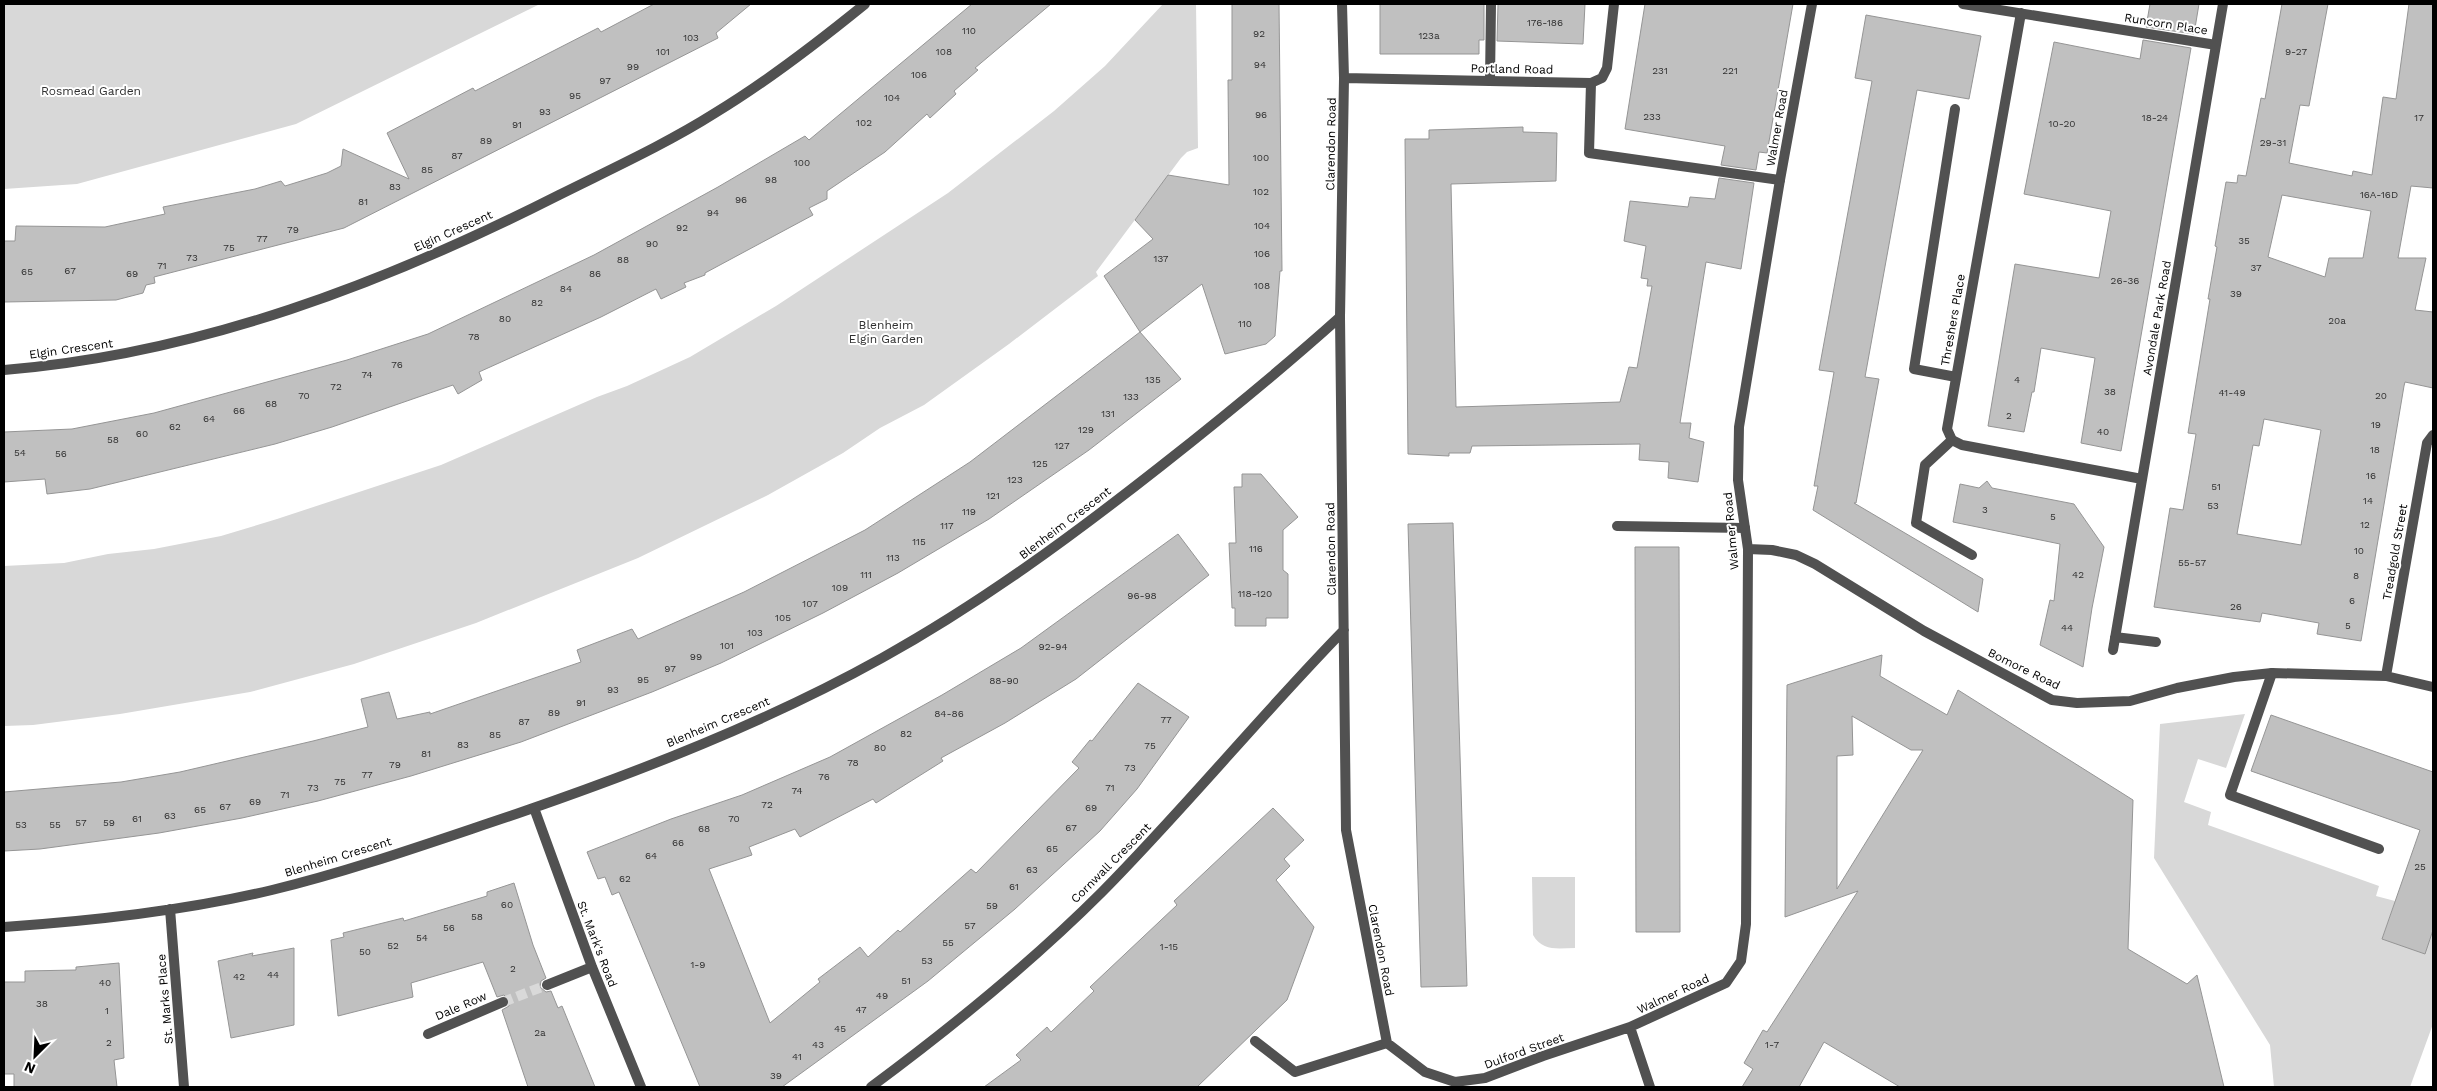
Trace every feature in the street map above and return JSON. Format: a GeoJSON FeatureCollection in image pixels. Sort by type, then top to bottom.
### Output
{"type":"FeatureCollection","features":[{"type":"Feature","properties":{"kind":"street","name":"Elgin Crescent"},"geometry":{"type":"LineString","coordinates":[[4,370],[98,359],[174,344],[246,324],[394,271],[533,208],[714,114],[782,69],[865,4]]}},
{"type":"Feature","properties":{"kind":"street","name":"Clarendon Road"},"geometry":{"type":"LineString","coordinates":[[1342,4],[1344,78],[1340,317],[1346,830],[1387,1043]]}},
{"type":"Feature","properties":{"kind":"street"},"geometry":{"type":"LineString","coordinates":[[1490,81],[1491,4]]}},
{"type":"Feature","properties":{"kind":"street"},"geometry":{"type":"LineString","coordinates":[[1614,4],[1607,68],[1602,78],[1591,83],[1590,153],[1780,180]]}},
{"type":"Feature","properties":{"kind":"street","name":"Walmer Road"},"geometry":{"type":"LineString","coordinates":[[1630,1027],[1726,983],[1741,961],[1746,924],[1748,549],[1738,480],[1737,451],[1739,427],[1780,180],[1812,4]]}},
{"type":"Feature","properties":{"kind":"street","name":"Runcorn Place"},"geometry":{"type":"LineString","coordinates":[[1963,4],[2216,45]]}},
{"type":"Feature","properties":{"kind":"street","name":"Avondale Park Road"},"geometry":{"type":"LineString","coordinates":[[2112,650],[2223,4]]}},
{"type":"Feature","properties":{"kind":"street","name":"Threshers Place"},"geometry":{"type":"LineString","coordinates":[[1952,440],[1947,428],[2021,13]]}},
{"type":"Feature","properties":{"kind":"street","name":"Portland Road"},"geometry":{"type":"LineString","coordinates":[[1344,78],[1591,83]]}},
{"type":"Feature","properties":{"kind":"street"},"geometry":{"type":"LineString","coordinates":[[1955,108],[1914,369],[1956,377]]}},
{"type":"Feature","properties":{"kind":"street","name":"Blenheim Crescent"},"geometry":{"type":"LineString","coordinates":[[4,927],[70,922],[170,909],[270,890],[381,858],[534,808],[609,781],[818,692],[886,656],[1008,580],[1109,506],[1241,402],[1340,317]]}},
{"type":"Feature","properties":{"kind":"street","name":"Treadgold Street"},"geometry":{"type":"LineString","coordinates":[[2386,676],[2428,443],[2433,434]]}},
{"type":"Feature","properties":{"kind":"street"},"geometry":{"type":"LineString","coordinates":[[1972,555],[1916,523],[1925,465],[1952,440],[1962,445],[2142,479]]}},
{"type":"Feature","properties":{"kind":"street"},"geometry":{"type":"LineString","coordinates":[[1617,526],[1744,528]]}},
{"type":"Feature","properties":{"kind":"street","name":"Bomore Road"},"geometry":{"type":"LineString","coordinates":[[1748,549],[1772,550],[1796,555],[1815,564],[1924,631],[2052,700],[2077,703],[2130,701],[2177,688],[2234,677],[2272,673],[2386,676],[2433,686]]}},
{"type":"Feature","properties":{"kind":"street","name":"Cornwall Crescent"},"geometry":{"type":"LineString","coordinates":[[871,1087],[921,1050],[1005,982],[1101,893],[1170,822],[1304,671],[1344,630]]}},
{"type":"Feature","properties":{"kind":"street"},"geometry":{"type":"LineString","coordinates":[[2115,637],[2156,642]]}},
{"type":"Feature","properties":{"kind":"street"},"geometry":{"type":"LineString","coordinates":[[2272,673],[2230,795],[2379,849]]}},
{"type":"Feature","properties":{"kind":"street","name":"St. Mark's Road"},"geometry":{"type":"LineString","coordinates":[[534,808],[592,967],[640,1087]]}},
{"type":"Feature","properties":{"kind":"street","name":"St. Marks Place"},"geometry":{"type":"LineString","coordinates":[[170,909],[184,1087]]}},
{"type":"Feature","properties":{"kind":"street"},"geometry":{"type":"LineString","coordinates":[[547,985],[592,967]]}},
{"type":"Feature","properties":{"kind":"street","name":"Dale Row"},"geometry":{"type":"LineString","coordinates":[[428,1034],[503,1002]]}},
{"type":"Feature","properties":{"kind":"street"},"geometry":{"type":"LineString","coordinates":[[1630,1027],[1650,1087]]}},
{"type":"Feature","properties":{"kind":"street","name":"Dulford Street"},"geometry":{"type":"LineString","coordinates":[[1387,1043],[1425,1072],[1455,1082],[1485,1078],[1630,1027]]}},
{"type":"Feature","properties":{"kind":"street"},"geometry":{"type":"LineString","coordinates":[[1255,1041],[1295,1072],[1387,1043]]}},
{"type":"Feature","properties":{"kind":"green space","name":"Rosmead Garden"},"geometry":{"type":"Polygon","coordinates":[[[4,4],[540,4],[296,124],[77,184],[4,189],[4,4]]]}},
{"type":"Feature","properties":{"kind":"green space","name":"Blenheim Elgin Garden"},"geometry":{"type":"Polygon","coordinates":[[[1163,4],[1196,4],[1198,148],[1187,152],[1181,158],[1096,272],[1098,276],[1009,344],[924,405],[880,428],[843,453],[768,495],[638,558],[476,623],[354,664],[250,692],[120,714],[33,725],[4,726],[4,566],[64,563],[108,554],[154,549],[221,536],[277,519],[441,465],[597,397],[627,386],[690,357],[776,306],[948,193],[1054,111],[1105,66],[1163,4]]]}},
{"type":"Feature","properties":{"kind":"green space"},"geometry":{"type":"Polygon","coordinates":[[[2245,714],[2226,768],[2198,759],[2184,802],[2211,812],[2208,825],[2379,886],[2376,896],[2395,901],[2382,939],[2425,953],[2433,930],[2433,1024],[2410,1087],[2274,1087],[2270,1045],[2154,858],[2160,724],[2245,714]]]}},
{"type":"Feature","properties":{"kind":"green space"},"geometry":{"type":"Polygon","coordinates":[[[1532,877],[1575,877],[1575,948],[1546,947],[1533,935],[1532,877]]]}},
{"type":"Feature","properties":{"kind":"building"},"geometry":{"type":"Polygon","coordinates":[[[654,4],[751,4],[716,33],[718,38],[344,228],[154,277],[155,283],[146,285],[143,293],[116,300],[4,302],[4,241],[15,241],[16,226],[105,227],[165,214],[163,207],[255,189],[281,181],[285,186],[327,173],[341,166],[343,149],[409,179],[387,133],[473,88],[475,91],[598,28],[601,32],[654,4]]]}},
{"type":"Feature","properties":{"kind":"building"},"geometry":{"type":"Polygon","coordinates":[[[972,4],[1051,4],[975,68],[978,70],[954,91],[956,94],[930,118],[927,114],[885,152],[827,191],[827,199],[809,208],[813,215],[705,273],[705,275],[684,283],[686,287],[661,299],[656,289],[601,317],[479,372],[482,380],[458,394],[453,385],[332,427],[275,444],[90,489],[47,494],[45,479],[4,482],[4,432],[72,429],[154,413],[347,360],[428,334],[594,255],[718,187],[805,136],[809,140],[972,4]]]}},
{"type":"Feature","properties":{"kind":"building"},"geometry":{"type":"Polygon","coordinates":[[[1232,4],[1279,4],[1282,271],[1280,271],[1275,336],[1266,344],[1225,354],[1202,284],[1140,332],[1104,276],[1153,239],[1135,220],[1168,175],[1229,185],[1228,80],[1232,80],[1232,4]]]}},
{"type":"Feature","properties":{"kind":"building"},"geometry":{"type":"Polygon","coordinates":[[[1380,4],[1484,4],[1484,40],[1479,40],[1479,54],[1380,54],[1380,4]]]}},
{"type":"Feature","properties":{"kind":"building"},"geometry":{"type":"Polygon","coordinates":[[[1498,4],[1585,4],[1583,44],[1497,41],[1498,4]]]}},
{"type":"Feature","properties":{"kind":"building"},"geometry":{"type":"Polygon","coordinates":[[[1645,4],[1793,4],[1767,153],[1759,152],[1756,170],[1721,165],[1725,146],[1625,129],[1645,4]]]}},
{"type":"Feature","properties":{"kind":"building"},"geometry":{"type":"Polygon","coordinates":[[[2150,4],[2199,4],[2194,34],[2146,27],[2150,4]]]}},
{"type":"Feature","properties":{"kind":"building"},"geometry":{"type":"Polygon","coordinates":[[[2282,4],[2328,4],[2309,106],[2300,105],[2289,163],[2352,176],[2353,171],[2372,175],[2383,97],[2396,99],[2409,4],[2433,4],[2433,188],[2411,186],[2398,258],[2426,258],[2415,310],[2433,312],[2433,388],[2405,382],[2361,641],[2317,634],[2319,623],[2262,613],[2260,622],[2154,607],[2170,508],[2183,510],[2191,464],[2196,434],[2188,433],[2210,299],[2208,299],[2217,247],[2215,246],[2226,182],[2237,183],[2238,175],[2246,176],[2261,98],[2265,99],[2282,4]],[[2282,195],[2268,257],[2325,277],[2329,258],[2363,258],[2371,211],[2282,195]],[[2264,419],[2259,446],[2253,445],[2237,534],[2301,545],[2321,430],[2264,419]]]}},
{"type":"Feature","properties":{"kind":"building"},"geometry":{"type":"Polygon","coordinates":[[[1866,15],[1981,36],[1969,99],[1917,90],[1865,377],[1879,379],[1856,503],[1854,503],[1983,579],[1978,612],[1813,510],[1818,486],[1814,486],[1834,372],[1819,370],[1872,81],[1855,78],[1866,15]]]}},
{"type":"Feature","properties":{"kind":"building"},"geometry":{"type":"Polygon","coordinates":[[[2143,40],[2191,48],[2121,451],[2081,443],[2095,358],[2041,348],[2034,392],[2032,392],[2024,432],[1988,426],[2015,264],[2099,278],[2111,211],[2024,194],[2054,42],[2140,59],[2143,40]]]}},
{"type":"Feature","properties":{"kind":"building"},"geometry":{"type":"Polygon","coordinates":[[[1523,127],[1523,132],[1557,133],[1556,181],[1451,184],[1456,407],[1620,402],[1629,367],[1637,368],[1652,286],[1647,286],[1648,279],[1641,278],[1646,246],[1624,241],[1630,201],[1688,207],[1690,197],[1715,199],[1719,178],[1754,183],[1741,269],[1706,262],[1680,423],[1691,423],[1689,438],[1704,442],[1698,482],[1668,478],[1669,462],[1639,460],[1640,444],[1472,446],[1470,453],[1449,453],[1449,456],[1408,454],[1405,139],[1429,139],[1429,130],[1523,127]]]}},
{"type":"Feature","properties":{"kind":"building"},"geometry":{"type":"Polygon","coordinates":[[[1140,332],[1181,379],[1089,450],[989,519],[898,573],[823,613],[721,663],[652,692],[521,742],[411,776],[318,801],[242,818],[159,833],[40,849],[4,851],[4,792],[121,782],[180,772],[368,727],[361,699],[389,692],[397,719],[430,712],[430,714],[581,662],[577,650],[632,629],[638,639],[744,592],[865,530],[970,462],[1140,332]]]}},
{"type":"Feature","properties":{"kind":"building"},"geometry":{"type":"Polygon","coordinates":[[[1242,474],[1261,474],[1298,517],[1283,530],[1283,570],[1288,574],[1288,618],[1266,618],[1266,626],[1235,626],[1235,608],[1232,608],[1229,543],[1236,543],[1234,487],[1242,487],[1242,474]]]}},
{"type":"Feature","properties":{"kind":"building"},"geometry":{"type":"Polygon","coordinates":[[[1987,481],[1992,488],[2074,504],[2104,547],[2083,667],[2040,645],[2050,600],[2054,601],[2060,544],[1953,522],[1960,484],[1979,488],[1987,481]]]}},
{"type":"Feature","properties":{"kind":"building"},"geometry":{"type":"Polygon","coordinates":[[[1453,523],[1467,986],[1421,987],[1408,524],[1453,523]]]}},
{"type":"Feature","properties":{"kind":"building"},"geometry":{"type":"Polygon","coordinates":[[[1178,534],[1209,575],[1076,679],[1005,723],[941,758],[943,761],[876,803],[873,799],[800,837],[795,829],[749,847],[752,855],[709,869],[770,1023],[820,982],[818,979],[860,947],[868,957],[898,930],[900,932],[971,869],[976,873],[1079,768],[1072,762],[1090,740],[1092,741],[1138,683],[1189,717],[1137,789],[1100,831],[1015,909],[928,981],[782,1087],[700,1087],[619,892],[612,895],[605,877],[598,879],[587,852],[671,819],[742,795],[830,757],[942,695],[1021,648],[1178,534]]]}},
{"type":"Feature","properties":{"kind":"building"},"geometry":{"type":"Polygon","coordinates":[[[1635,547],[1679,547],[1680,932],[1636,932],[1635,547]]]}},
{"type":"Feature","properties":{"kind":"building"},"geometry":{"type":"Polygon","coordinates":[[[1882,655],[1880,676],[1947,715],[1958,690],[2133,800],[2128,949],[2187,984],[2197,975],[2224,1087],[1900,1087],[1824,1042],[1799,1087],[1742,1087],[1753,1069],[1744,1063],[1763,1030],[1767,1032],[1858,891],[1785,917],[1787,685],[1882,655]],[[1852,716],[1853,755],[1837,756],[1837,889],[1923,750],[1911,750],[1852,716]]]}},
{"type":"Feature","properties":{"kind":"building"},"geometry":{"type":"Polygon","coordinates":[[[2271,715],[2433,772],[2433,930],[2425,954],[2382,939],[2420,830],[2251,771],[2271,715]]]}},
{"type":"Feature","properties":{"kind":"building"},"geometry":{"type":"Polygon","coordinates":[[[1273,808],[1304,840],[1284,859],[1290,866],[1276,880],[1314,927],[1287,1000],[1197,1087],[984,1087],[1021,1060],[1016,1055],[1047,1027],[1051,1032],[1094,991],[1090,987],[1177,905],[1174,901],[1273,808]]]}},
{"type":"Feature","properties":{"kind":"building"},"geometry":{"type":"Polygon","coordinates":[[[514,883],[533,945],[546,978],[541,981],[540,987],[546,992],[551,991],[558,1008],[562,1006],[595,1087],[528,1087],[502,1010],[509,1006],[509,1000],[504,995],[497,997],[483,962],[411,983],[413,997],[338,1016],[331,940],[344,937],[343,933],[403,918],[404,921],[487,896],[487,892],[514,883]]]}},
{"type":"Feature","properties":{"kind":"building"},"geometry":{"type":"Polygon","coordinates":[[[294,948],[294,1025],[231,1038],[218,961],[253,953],[252,956],[294,948]]]}},
{"type":"Feature","properties":{"kind":"building"},"geometry":{"type":"Polygon","coordinates":[[[119,963],[124,1058],[114,1060],[117,1087],[14,1087],[14,1074],[4,1074],[4,982],[25,982],[25,971],[76,970],[76,967],[119,963]]]}},
{"type":"Feature","properties":{"kind":"tunnel"},"geometry":{"type":"LineString","coordinates":[[503,1002],[547,985]]}}]}
